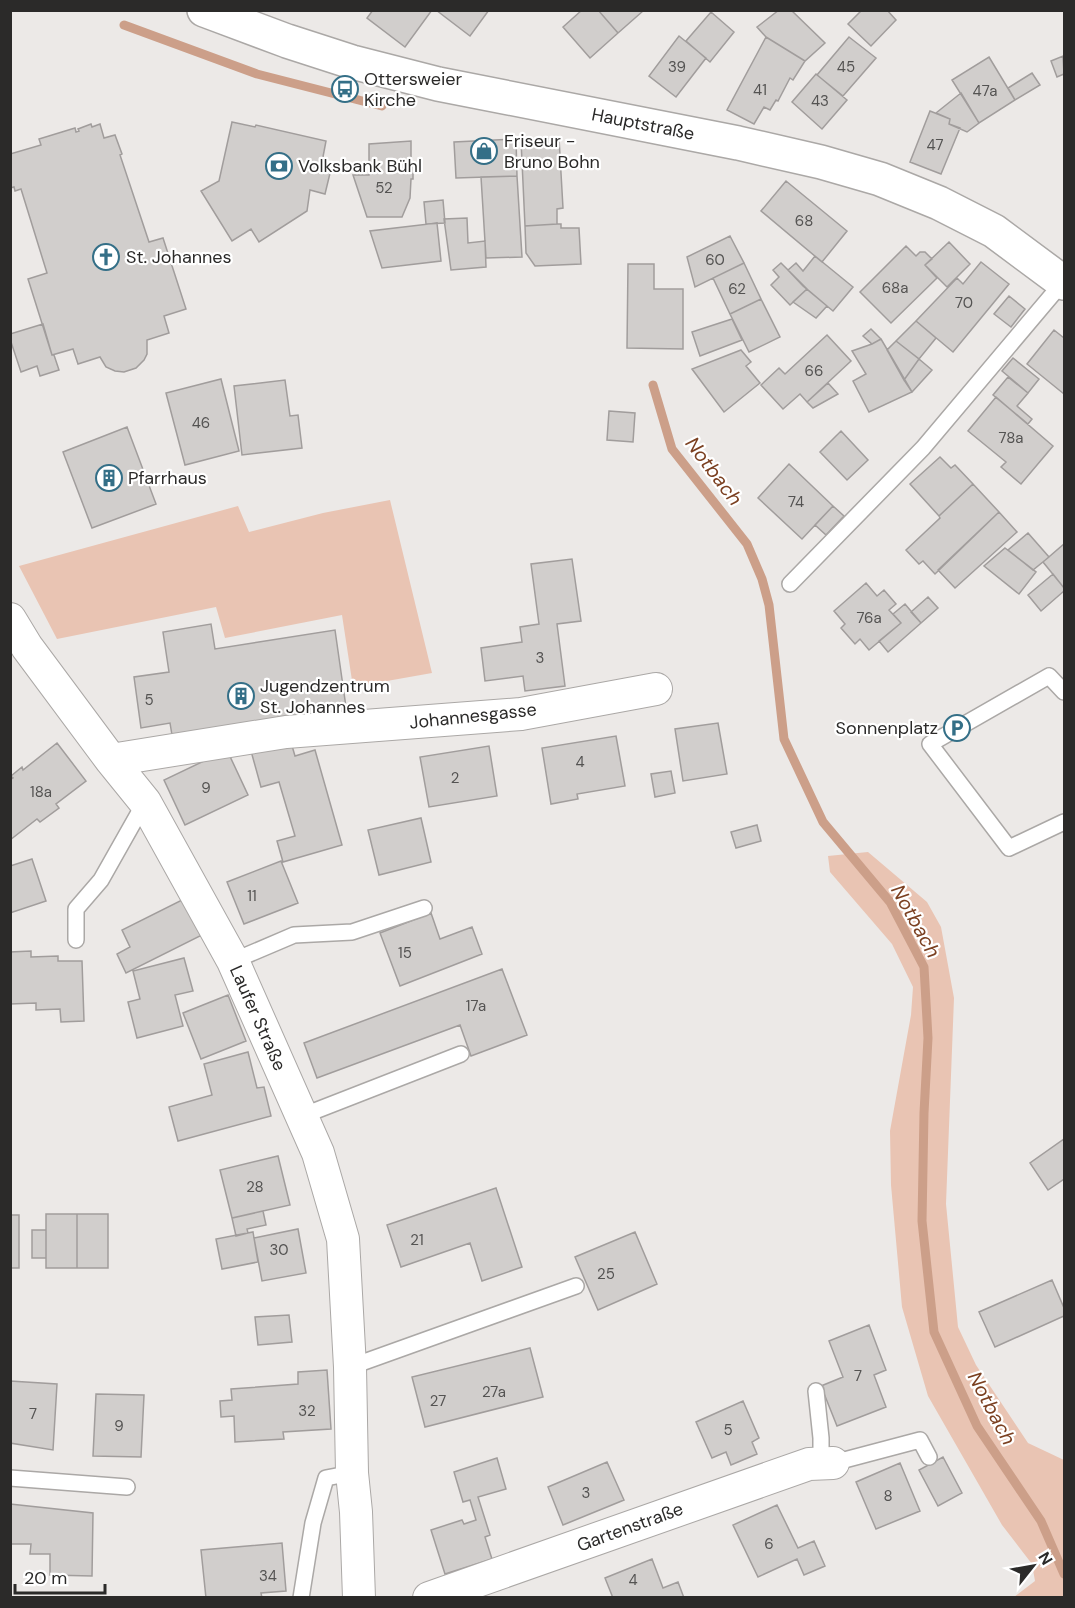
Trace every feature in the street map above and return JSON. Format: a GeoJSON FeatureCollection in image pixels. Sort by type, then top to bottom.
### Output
{"type":"FeatureCollection","features":[{"type":"Feature","properties":{"kind":"street","name":"Hauptstraße"},"geometry":{"type":"LineString","coordinates":[[204,10],[298,45],[352,62],[438,84],[738,143],[880,179],[939,203],[994,231],[1064,283]]}},
{"type":"Feature","properties":{"kind":"street","name":"Laufer Straße"},"geometry":{"type":"LineString","coordinates":[[10,619],[27,647],[145,802],[233,961],[318,1153],[343,1239],[350,1367],[352,1473],[360,1598]]}},
{"type":"Feature","properties":{"kind":"street","name":"Johannesgasse"},"geometry":{"type":"LineString","coordinates":[[111,760],[286,732],[520,714],[656,689]]}},
{"type":"Feature","properties":{"kind":"street","name":"Gartenstraße"},"geometry":{"type":"LineString","coordinates":[[429,1598],[809,1464],[827,1463]]}},
{"type":"Feature","properties":{"kind":"lane","name":"Hauptstraße"},"geometry":{"type":"LineString","coordinates":[[790,584],[923,448],[1064,283]]}},
{"type":"Feature","properties":{"kind":"lane"},"geometry":{"type":"LineString","coordinates":[[1065,692],[1049,676],[930,744],[1009,848],[1065,822]]}},
{"type":"Feature","properties":{"kind":"lane"},"geometry":{"type":"LineString","coordinates":[[76,940],[76,909],[102,880],[145,802]]}},
{"type":"Feature","properties":{"kind":"lane"},"geometry":{"type":"LineString","coordinates":[[233,961],[294,935],[352,932],[423,908]]}},
{"type":"Feature","properties":{"kind":"lane"},"geometry":{"type":"LineString","coordinates":[[302,1116],[461,1054]]}},
{"type":"Feature","properties":{"kind":"lane"},"geometry":{"type":"LineString","coordinates":[[350,1367],[576,1286]]}},
{"type":"Feature","properties":{"kind":"lane"},"geometry":{"type":"LineString","coordinates":[[816,1391],[821,1438],[827,1463],[920,1440],[929,1457]]}},
{"type":"Feature","properties":{"kind":"lane"},"geometry":{"type":"LineString","coordinates":[[301,1598],[313,1523],[326,1478],[352,1473]]}},
{"type":"Feature","properties":{"kind":"lane"},"geometry":{"type":"LineString","coordinates":[[10,1478],[127,1487]]}},
{"type":"Feature","properties":{"kind":"shaded area"},"geometry":{"type":"Polygon","coordinates":[[[390,500],[432,673],[353,687],[342,615],[225,638],[216,607],[57,639],[19,566],[238,506],[249,532],[323,513],[390,500]]]}},
{"type":"Feature","properties":{"kind":"shaded area"},"geometry":{"type":"Polygon","coordinates":[[[868,852],[927,902],[941,927],[954,998],[946,1204],[958,1327],[976,1365],[1028,1443],[1064,1460],[1064,1597],[1014,1597],[1035,1581],[1032,1564],[1002,1525],[928,1396],[902,1307],[891,1185],[890,1131],[911,1015],[913,987],[892,944],[830,872],[828,856],[868,852]]]}},
{"type":"Feature","properties":{"kind":"building"},"geometry":{"type":"Polygon","coordinates":[[[373,10],[432,10],[405,47],[367,18],[373,10]]]}},
{"type":"Feature","properties":{"kind":"building"},"geometry":{"type":"Polygon","coordinates":[[[436,10],[489,10],[470,36],[436,10]]]}},
{"type":"Feature","properties":{"kind":"building"},"geometry":{"type":"Polygon","coordinates":[[[582,10],[598,10],[618,33],[590,58],[563,27],[582,10]]]}},
{"type":"Feature","properties":{"kind":"building"},"geometry":{"type":"Polygon","coordinates":[[[598,10],[643,10],[643,11],[618,33],[598,10]]]}},
{"type":"Feature","properties":{"kind":"building"},"geometry":{"type":"Polygon","coordinates":[[[779,10],[791,10],[825,43],[805,61],[766,37],[757,27],[779,10]]]}},
{"type":"Feature","properties":{"kind":"building"},"geometry":{"type":"Polygon","coordinates":[[[862,10],[887,10],[896,20],[871,46],[848,24],[862,10]]]}},
{"type":"Feature","properties":{"kind":"building"},"geometry":{"type":"Polygon","coordinates":[[[711,12],[734,32],[710,62],[686,41],[711,12]]]}},
{"type":"Feature","properties":{"kind":"building"},"geometry":{"type":"Polygon","coordinates":[[[679,36],[706,58],[676,97],[649,76],[679,36]]]}},
{"type":"Feature","properties":{"kind":"building"},"geometry":{"type":"Polygon","coordinates":[[[766,37],[805,61],[793,80],[790,78],[778,101],[776,100],[770,110],[764,107],[754,124],[727,110],[766,37]]]}},
{"type":"Feature","properties":{"kind":"building"},"geometry":{"type":"Polygon","coordinates":[[[849,37],[876,58],[843,96],[817,75],[849,37]]]}},
{"type":"Feature","properties":{"kind":"building"},"geometry":{"type":"Polygon","coordinates":[[[1063,56],[1064,74],[1057,77],[1051,61],[1063,56]]]}},
{"type":"Feature","properties":{"kind":"building"},"geometry":{"type":"Polygon","coordinates":[[[989,57],[1015,100],[979,123],[952,80],[989,57]]]}},
{"type":"Feature","properties":{"kind":"building"},"geometry":{"type":"Polygon","coordinates":[[[1032,73],[1040,85],[1015,100],[1008,88],[1032,73]]]}},
{"type":"Feature","properties":{"kind":"building"},"geometry":{"type":"Polygon","coordinates":[[[816,74],[847,100],[822,129],[792,102],[816,74]]]}},
{"type":"Feature","properties":{"kind":"building"},"geometry":{"type":"Polygon","coordinates":[[[961,93],[979,123],[967,132],[949,124],[950,119],[936,113],[961,93]]]}},
{"type":"Feature","properties":{"kind":"building"},"geometry":{"type":"Polygon","coordinates":[[[930,111],[950,119],[949,124],[960,128],[941,174],[910,162],[930,111]]]}},
{"type":"Feature","properties":{"kind":"building"},"geometry":{"type":"Polygon","coordinates":[[[232,122],[255,127],[256,125],[326,141],[322,162],[332,165],[325,194],[310,190],[307,211],[259,242],[251,229],[232,241],[201,191],[219,181],[232,122]]]}},
{"type":"Feature","properties":{"kind":"building","name":"St. Johannes"},"geometry":{"type":"Polygon","coordinates":[[[91,124],[92,127],[100,124],[104,138],[115,135],[149,242],[163,238],[186,309],[164,316],[169,333],[147,340],[147,354],[144,360],[136,368],[124,372],[106,367],[100,357],[78,364],[73,349],[52,355],[28,279],[47,273],[21,189],[15,191],[14,187],[10,188],[10,154],[41,145],[39,139],[75,128],[76,132],[91,124]]]}},
{"type":"Feature","properties":{"kind":"building"},"geometry":{"type":"Polygon","coordinates":[[[559,138],[563,208],[557,209],[557,224],[525,226],[521,140],[559,138]]]}},
{"type":"Feature","properties":{"kind":"building"},"geometry":{"type":"Polygon","coordinates":[[[516,139],[517,176],[456,178],[454,142],[516,139]]]}},
{"type":"Feature","properties":{"kind":"building"},"geometry":{"type":"Polygon","coordinates":[[[411,141],[413,179],[411,179],[410,198],[402,217],[367,217],[353,175],[369,175],[369,144],[411,141]]]}},
{"type":"Feature","properties":{"kind":"building"},"geometry":{"type":"Polygon","coordinates":[[[517,176],[522,257],[486,258],[481,177],[517,176]]]}},
{"type":"Feature","properties":{"kind":"building"},"geometry":{"type":"Polygon","coordinates":[[[786,181],[847,231],[822,262],[761,211],[786,181]]]}},
{"type":"Feature","properties":{"kind":"building"},"geometry":{"type":"Polygon","coordinates":[[[443,200],[445,223],[426,224],[424,202],[443,200]]]}},
{"type":"Feature","properties":{"kind":"building"},"geometry":{"type":"Polygon","coordinates":[[[467,218],[468,243],[485,241],[486,267],[451,270],[444,219],[467,218]]]}},
{"type":"Feature","properties":{"kind":"building"},"geometry":{"type":"Polygon","coordinates":[[[437,223],[441,261],[382,268],[370,231],[437,223]]]}},
{"type":"Feature","properties":{"kind":"building"},"geometry":{"type":"Polygon","coordinates":[[[561,224],[561,228],[579,228],[581,264],[535,266],[526,253],[525,226],[561,224]]]}},
{"type":"Feature","properties":{"kind":"building"},"geometry":{"type":"Polygon","coordinates":[[[730,236],[744,263],[695,287],[687,257],[730,236]]]}},
{"type":"Feature","properties":{"kind":"building"},"geometry":{"type":"Polygon","coordinates":[[[949,242],[970,264],[947,287],[925,265],[949,242]]]}},
{"type":"Feature","properties":{"kind":"building"},"geometry":{"type":"Polygon","coordinates":[[[906,246],[916,256],[920,252],[925,252],[932,259],[925,265],[937,278],[891,323],[860,292],[906,246]]]}},
{"type":"Feature","properties":{"kind":"building"},"geometry":{"type":"Polygon","coordinates":[[[815,256],[853,287],[833,311],[788,270],[796,263],[803,271],[815,256]]]}},
{"type":"Feature","properties":{"kind":"building"},"geometry":{"type":"Polygon","coordinates":[[[981,262],[1009,284],[953,352],[916,321],[957,278],[963,284],[981,262]]]}},
{"type":"Feature","properties":{"kind":"building"},"geometry":{"type":"Polygon","coordinates":[[[744,263],[761,299],[730,314],[713,278],[744,263]]]}},
{"type":"Feature","properties":{"kind":"building"},"geometry":{"type":"Polygon","coordinates":[[[781,263],[807,289],[790,305],[771,285],[779,277],[773,270],[781,263]]]}},
{"type":"Feature","properties":{"kind":"building"},"geometry":{"type":"Polygon","coordinates":[[[628,264],[654,264],[654,289],[683,289],[683,349],[627,348],[628,264]]]}},
{"type":"Feature","properties":{"kind":"building"},"geometry":{"type":"Polygon","coordinates":[[[807,289],[827,306],[816,318],[793,302],[807,289]]]}},
{"type":"Feature","properties":{"kind":"building"},"geometry":{"type":"Polygon","coordinates":[[[1009,296],[1025,309],[1011,327],[994,314],[1009,296]]]}},
{"type":"Feature","properties":{"kind":"building"},"geometry":{"type":"Polygon","coordinates":[[[761,299],[780,337],[749,352],[730,314],[761,299]]]}},
{"type":"Feature","properties":{"kind":"building"},"geometry":{"type":"Polygon","coordinates":[[[732,319],[742,340],[700,356],[692,332],[732,319]]]}},
{"type":"Feature","properties":{"kind":"building"},"geometry":{"type":"Polygon","coordinates":[[[916,321],[936,338],[919,359],[896,341],[916,321]]]}},
{"type":"Feature","properties":{"kind":"building"},"geometry":{"type":"Polygon","coordinates":[[[43,324],[59,370],[40,376],[37,366],[21,372],[10,334],[43,324]]]}},
{"type":"Feature","properties":{"kind":"building"},"geometry":{"type":"Polygon","coordinates":[[[871,329],[881,339],[872,344],[863,336],[871,329]]]}},
{"type":"Feature","properties":{"kind":"building"},"geometry":{"type":"Polygon","coordinates":[[[1054,330],[1064,338],[1064,394],[1027,364],[1054,330]]]}},
{"type":"Feature","properties":{"kind":"building"},"geometry":{"type":"Polygon","coordinates":[[[827,335],[851,361],[807,402],[800,394],[783,409],[761,385],[779,368],[785,374],[827,335]]]}},
{"type":"Feature","properties":{"kind":"building"},"geometry":{"type":"Polygon","coordinates":[[[881,339],[912,392],[869,412],[853,381],[866,374],[852,351],[881,339]]]}},
{"type":"Feature","properties":{"kind":"building"},"geometry":{"type":"Polygon","coordinates":[[[896,341],[919,359],[904,380],[887,350],[896,341]]]}},
{"type":"Feature","properties":{"kind":"building"},"geometry":{"type":"Polygon","coordinates":[[[741,350],[751,362],[746,366],[760,383],[724,412],[692,369],[741,350]]]}},
{"type":"Feature","properties":{"kind":"building"},"geometry":{"type":"Polygon","coordinates":[[[1013,358],[1039,379],[1028,393],[1002,371],[1013,358]]]}},
{"type":"Feature","properties":{"kind":"building"},"geometry":{"type":"Polygon","coordinates":[[[919,359],[932,370],[912,392],[904,380],[919,359]]]}},
{"type":"Feature","properties":{"kind":"building"},"geometry":{"type":"Polygon","coordinates":[[[1008,377],[1028,393],[1017,406],[1032,419],[1028,424],[993,395],[1008,377]]]}},
{"type":"Feature","properties":{"kind":"building"},"geometry":{"type":"Polygon","coordinates":[[[221,379],[239,451],[185,465],[166,393],[221,379]]]}},
{"type":"Feature","properties":{"kind":"building"},"geometry":{"type":"Polygon","coordinates":[[[285,380],[290,416],[298,415],[302,448],[242,455],[234,386],[285,380]]]}},
{"type":"Feature","properties":{"kind":"building"},"geometry":{"type":"Polygon","coordinates":[[[828,383],[838,394],[813,408],[807,402],[828,383]]]}},
{"type":"Feature","properties":{"kind":"building"},"geometry":{"type":"Polygon","coordinates":[[[996,397],[1053,446],[1021,484],[1001,467],[1006,462],[968,431],[996,397]]]}},
{"type":"Feature","properties":{"kind":"building"},"geometry":{"type":"Polygon","coordinates":[[[609,411],[635,413],[633,442],[607,440],[609,411]]]}},
{"type":"Feature","properties":{"kind":"building","name":"Pfarrhaus"},"geometry":{"type":"Polygon","coordinates":[[[127,427],[156,504],[92,528],[63,452],[127,427]]]}},
{"type":"Feature","properties":{"kind":"building"},"geometry":{"type":"Polygon","coordinates":[[[841,431],[868,460],[847,480],[820,452],[841,431]]]}},
{"type":"Feature","properties":{"kind":"building"},"geometry":{"type":"Polygon","coordinates":[[[940,457],[951,468],[955,465],[973,484],[939,516],[910,484],[940,457]]]}},
{"type":"Feature","properties":{"kind":"building"},"geometry":{"type":"Polygon","coordinates":[[[789,464],[833,506],[802,539],[758,498],[789,464]]]}},
{"type":"Feature","properties":{"kind":"building"},"geometry":{"type":"Polygon","coordinates":[[[973,484],[999,512],[935,574],[923,561],[919,564],[906,550],[973,484]]]}},
{"type":"Feature","properties":{"kind":"building"},"geometry":{"type":"Polygon","coordinates":[[[833,506],[844,516],[826,535],[815,525],[833,506]]]}},
{"type":"Feature","properties":{"kind":"building"},"geometry":{"type":"Polygon","coordinates":[[[999,512],[1017,532],[955,588],[938,570],[999,512]]]}},
{"type":"Feature","properties":{"kind":"building"},"geometry":{"type":"Polygon","coordinates":[[[1028,533],[1049,557],[1033,570],[1008,550],[1028,533]]]}},
{"type":"Feature","properties":{"kind":"building"},"geometry":{"type":"Polygon","coordinates":[[[1064,544],[1064,588],[1043,562],[1064,544]]]}},
{"type":"Feature","properties":{"kind":"building"},"geometry":{"type":"Polygon","coordinates":[[[1005,548],[1036,572],[1019,594],[984,566],[1005,548]]]}},
{"type":"Feature","properties":{"kind":"building"},"geometry":{"type":"Polygon","coordinates":[[[572,559],[581,621],[557,624],[565,686],[525,691],[523,676],[485,681],[481,648],[522,642],[520,627],[539,624],[531,564],[572,559]]]}},
{"type":"Feature","properties":{"kind":"building"},"geometry":{"type":"Polygon","coordinates":[[[1053,574],[1064,591],[1041,611],[1028,595],[1053,574]]]}},
{"type":"Feature","properties":{"kind":"building"},"geometry":{"type":"Polygon","coordinates":[[[866,583],[877,596],[884,590],[896,604],[889,610],[901,623],[869,650],[860,639],[855,644],[841,628],[845,624],[834,611],[866,583]]]}},
{"type":"Feature","properties":{"kind":"building"},"geometry":{"type":"Polygon","coordinates":[[[928,597],[938,608],[921,623],[911,612],[928,597]]]}},
{"type":"Feature","properties":{"kind":"building"},"geometry":{"type":"Polygon","coordinates":[[[905,604],[921,623],[888,652],[879,641],[901,623],[893,614],[905,604]]]}},
{"type":"Feature","properties":{"kind":"building","name":"Jugendzentrum St. Johannes"},"geometry":{"type":"Polygon","coordinates":[[[211,624],[215,649],[335,630],[347,714],[173,741],[170,723],[141,728],[134,677],[169,672],[163,632],[211,624]]]}},
{"type":"Feature","properties":{"kind":"building"},"geometry":{"type":"Polygon","coordinates":[[[718,723],[727,774],[683,781],[675,729],[718,723]]]}},
{"type":"Feature","properties":{"kind":"building"},"geometry":{"type":"Polygon","coordinates":[[[616,736],[625,786],[577,794],[578,799],[551,804],[542,748],[616,736]]]}},
{"type":"Feature","properties":{"kind":"building"},"geometry":{"type":"Polygon","coordinates":[[[290,739],[295,756],[315,750],[342,845],[283,862],[277,841],[295,836],[279,782],[261,787],[251,751],[290,739]]]}},
{"type":"Feature","properties":{"kind":"building"},"geometry":{"type":"Polygon","coordinates":[[[57,743],[86,781],[56,804],[59,808],[40,822],[37,819],[10,840],[10,780],[13,778],[11,776],[22,767],[23,770],[57,743]]]}},
{"type":"Feature","properties":{"kind":"building"},"geometry":{"type":"Polygon","coordinates":[[[489,746],[497,796],[429,807],[420,757],[489,746]]]}},
{"type":"Feature","properties":{"kind":"building"},"geometry":{"type":"Polygon","coordinates":[[[227,750],[248,795],[185,825],[164,780],[227,750]]]}},
{"type":"Feature","properties":{"kind":"building"},"geometry":{"type":"Polygon","coordinates":[[[671,771],[675,793],[655,797],[651,774],[671,771]]]}},
{"type":"Feature","properties":{"kind":"building"},"geometry":{"type":"Polygon","coordinates":[[[421,818],[431,862],[379,875],[368,830],[421,818]]]}},
{"type":"Feature","properties":{"kind":"building"},"geometry":{"type":"Polygon","coordinates":[[[757,825],[761,841],[736,848],[731,832],[757,825]]]}},
{"type":"Feature","properties":{"kind":"building"},"geometry":{"type":"Polygon","coordinates":[[[32,859],[46,901],[10,913],[10,866],[32,859]]]}},
{"type":"Feature","properties":{"kind":"building"},"geometry":{"type":"Polygon","coordinates":[[[281,861],[298,903],[244,924],[227,882],[281,861]]]}},
{"type":"Feature","properties":{"kind":"building"},"geometry":{"type":"Polygon","coordinates":[[[184,899],[202,935],[126,973],[117,954],[130,947],[122,930],[184,899]]]}},
{"type":"Feature","properties":{"kind":"building"},"geometry":{"type":"Polygon","coordinates":[[[431,913],[440,939],[472,927],[482,954],[400,986],[380,933],[431,913]]]}},
{"type":"Feature","properties":{"kind":"building"},"geometry":{"type":"Polygon","coordinates":[[[31,951],[31,957],[58,956],[58,961],[82,961],[84,1021],[61,1022],[60,1009],[36,1010],[36,1003],[10,1004],[10,952],[31,951]]]}},
{"type":"Feature","properties":{"kind":"building"},"geometry":{"type":"Polygon","coordinates":[[[184,958],[193,991],[175,995],[183,1026],[137,1038],[128,1002],[140,999],[133,971],[184,958]]]}},
{"type":"Feature","properties":{"kind":"building"},"geometry":{"type":"Polygon","coordinates":[[[502,969],[527,1035],[471,1056],[460,1025],[317,1078],[304,1043],[502,969]]]}},
{"type":"Feature","properties":{"kind":"building"},"geometry":{"type":"Polygon","coordinates":[[[228,995],[246,1041],[201,1059],[183,1013],[228,995]]]}},
{"type":"Feature","properties":{"kind":"building"},"geometry":{"type":"Polygon","coordinates":[[[248,1052],[257,1088],[264,1087],[271,1116],[178,1141],[169,1107],[212,1095],[204,1064],[248,1052]]]}},
{"type":"Feature","properties":{"kind":"building"},"geometry":{"type":"Polygon","coordinates":[[[1064,1139],[1064,1179],[1048,1190],[1030,1163],[1064,1139]]]}},
{"type":"Feature","properties":{"kind":"building"},"geometry":{"type":"Polygon","coordinates":[[[278,1156],[290,1205],[232,1218],[220,1170],[278,1156]]]}},
{"type":"Feature","properties":{"kind":"building"},"geometry":{"type":"Polygon","coordinates":[[[496,1188],[522,1267],[482,1281],[470,1243],[401,1267],[387,1225],[496,1188]]]}},
{"type":"Feature","properties":{"kind":"building"},"geometry":{"type":"Polygon","coordinates":[[[263,1211],[266,1225],[247,1229],[248,1233],[236,1236],[232,1218],[263,1211]]]}},
{"type":"Feature","properties":{"kind":"building"},"geometry":{"type":"Polygon","coordinates":[[[46,1214],[77,1214],[77,1268],[46,1268],[46,1214]]]}},
{"type":"Feature","properties":{"kind":"building"},"geometry":{"type":"Polygon","coordinates":[[[77,1214],[108,1214],[108,1268],[77,1268],[77,1214]]]}},
{"type":"Feature","properties":{"kind":"building"},"geometry":{"type":"Polygon","coordinates":[[[10,1215],[19,1215],[19,1268],[10,1268],[10,1215]]]}},
{"type":"Feature","properties":{"kind":"building"},"geometry":{"type":"Polygon","coordinates":[[[298,1229],[306,1273],[262,1281],[254,1238],[298,1229]]]}},
{"type":"Feature","properties":{"kind":"building"},"geometry":{"type":"Polygon","coordinates":[[[32,1230],[46,1230],[46,1258],[32,1258],[32,1230]]]}},
{"type":"Feature","properties":{"kind":"building"},"geometry":{"type":"Polygon","coordinates":[[[253,1232],[258,1262],[222,1269],[216,1239],[253,1232]]]}},
{"type":"Feature","properties":{"kind":"building"},"geometry":{"type":"Polygon","coordinates":[[[635,1232],[657,1284],[598,1310],[575,1257],[635,1232]]]}},
{"type":"Feature","properties":{"kind":"building"},"geometry":{"type":"Polygon","coordinates":[[[1052,1280],[1064,1308],[1064,1316],[995,1347],[979,1312],[1052,1280]]]}},
{"type":"Feature","properties":{"kind":"building"},"geometry":{"type":"Polygon","coordinates":[[[289,1315],[292,1342],[258,1345],[255,1317],[289,1315]]]}},
{"type":"Feature","properties":{"kind":"building"},"geometry":{"type":"Polygon","coordinates":[[[869,1325],[886,1370],[874,1375],[886,1407],[837,1426],[821,1386],[843,1377],[829,1341],[869,1325]]]}},
{"type":"Feature","properties":{"kind":"building"},"geometry":{"type":"Polygon","coordinates":[[[530,1348],[543,1397],[425,1427],[412,1377],[530,1348]]]}},
{"type":"Feature","properties":{"kind":"building"},"geometry":{"type":"Polygon","coordinates":[[[327,1370],[331,1429],[283,1432],[284,1439],[235,1442],[234,1416],[221,1417],[220,1401],[232,1400],[231,1389],[298,1384],[298,1372],[327,1370]]]}},
{"type":"Feature","properties":{"kind":"building"},"geometry":{"type":"Polygon","coordinates":[[[10,1381],[57,1384],[53,1450],[10,1443],[10,1381]]]}},
{"type":"Feature","properties":{"kind":"building"},"geometry":{"type":"Polygon","coordinates":[[[96,1394],[144,1395],[141,1457],[93,1456],[96,1394]]]}},
{"type":"Feature","properties":{"kind":"building"},"geometry":{"type":"Polygon","coordinates":[[[743,1401],[759,1438],[752,1442],[757,1454],[731,1465],[726,1452],[712,1458],[696,1422],[743,1401]]]}},
{"type":"Feature","properties":{"kind":"building"},"geometry":{"type":"Polygon","coordinates":[[[943,1457],[962,1493],[938,1506],[919,1470],[943,1457]]]}},
{"type":"Feature","properties":{"kind":"building"},"geometry":{"type":"Polygon","coordinates":[[[497,1458],[506,1489],[478,1497],[490,1535],[485,1537],[492,1559],[445,1574],[431,1530],[462,1520],[464,1524],[476,1520],[470,1500],[463,1502],[454,1472],[497,1458]]]}},
{"type":"Feature","properties":{"kind":"building"},"geometry":{"type":"Polygon","coordinates":[[[607,1462],[624,1500],[563,1525],[548,1487],[607,1462]]]}},
{"type":"Feature","properties":{"kind":"building"},"geometry":{"type":"Polygon","coordinates":[[[900,1463],[920,1511],[876,1529],[856,1482],[900,1463]]]}},
{"type":"Feature","properties":{"kind":"building"},"geometry":{"type":"Polygon","coordinates":[[[10,1504],[93,1513],[92,1576],[50,1575],[50,1554],[30,1554],[31,1544],[10,1544],[10,1504]]]}},
{"type":"Feature","properties":{"kind":"building"},"geometry":{"type":"Polygon","coordinates":[[[777,1505],[798,1548],[814,1541],[825,1566],[804,1575],[797,1559],[758,1577],[733,1525],[777,1505]]]}},
{"type":"Feature","properties":{"kind":"building"},"geometry":{"type":"Polygon","coordinates":[[[282,1543],[286,1591],[261,1593],[262,1598],[206,1598],[201,1550],[282,1543]]]}},
{"type":"Feature","properties":{"kind":"building"},"geometry":{"type":"Polygon","coordinates":[[[652,1559],[663,1588],[678,1582],[684,1598],[613,1598],[605,1578],[652,1559]]]}},
{"type":"Feature","properties":{"kind":"waterway"},"geometry":{"type":"LineString","coordinates":[[124,25],[257,74],[382,106]]}},
{"type":"Feature","properties":{"kind":"waterway","name":"Notbach"},"geometry":{"type":"LineString","coordinates":[[653,385],[672,449],[747,544],[762,579],[769,605],[784,739],[823,822],[890,902],[924,967],[928,1038],[922,1221],[934,1332],[977,1426],[1041,1521],[1064,1574]]}},
{"type":"Feature","properties":{"kind":"place","name":"Ottersweier Kirche"},"geometry":{"type":"Point","coordinates":[345,89]}},
{"type":"Feature","properties":{"kind":"place","name":"Friseur - Bruno Bohn"},"geometry":{"type":"Point","coordinates":[484,151]}},
{"type":"Feature","properties":{"kind":"place","name":"Volksbank Bühl"},"geometry":{"type":"Point","coordinates":[279,166]}},
{"type":"Feature","properties":{"kind":"place","name":"St. Johannes"},"geometry":{"type":"Point","coordinates":[106,257]}},
{"type":"Feature","properties":{"kind":"place","name":"Pfarrhaus"},"geometry":{"type":"Point","coordinates":[109,478]}},
{"type":"Feature","properties":{"kind":"place","name":"Jugendzentrum St. Johannes"},"geometry":{"type":"Point","coordinates":[241,696]}},
{"type":"Feature","properties":{"kind":"place","name":"Sonnenplatz"},"geometry":{"type":"Point","coordinates":[957,728]}}]}
